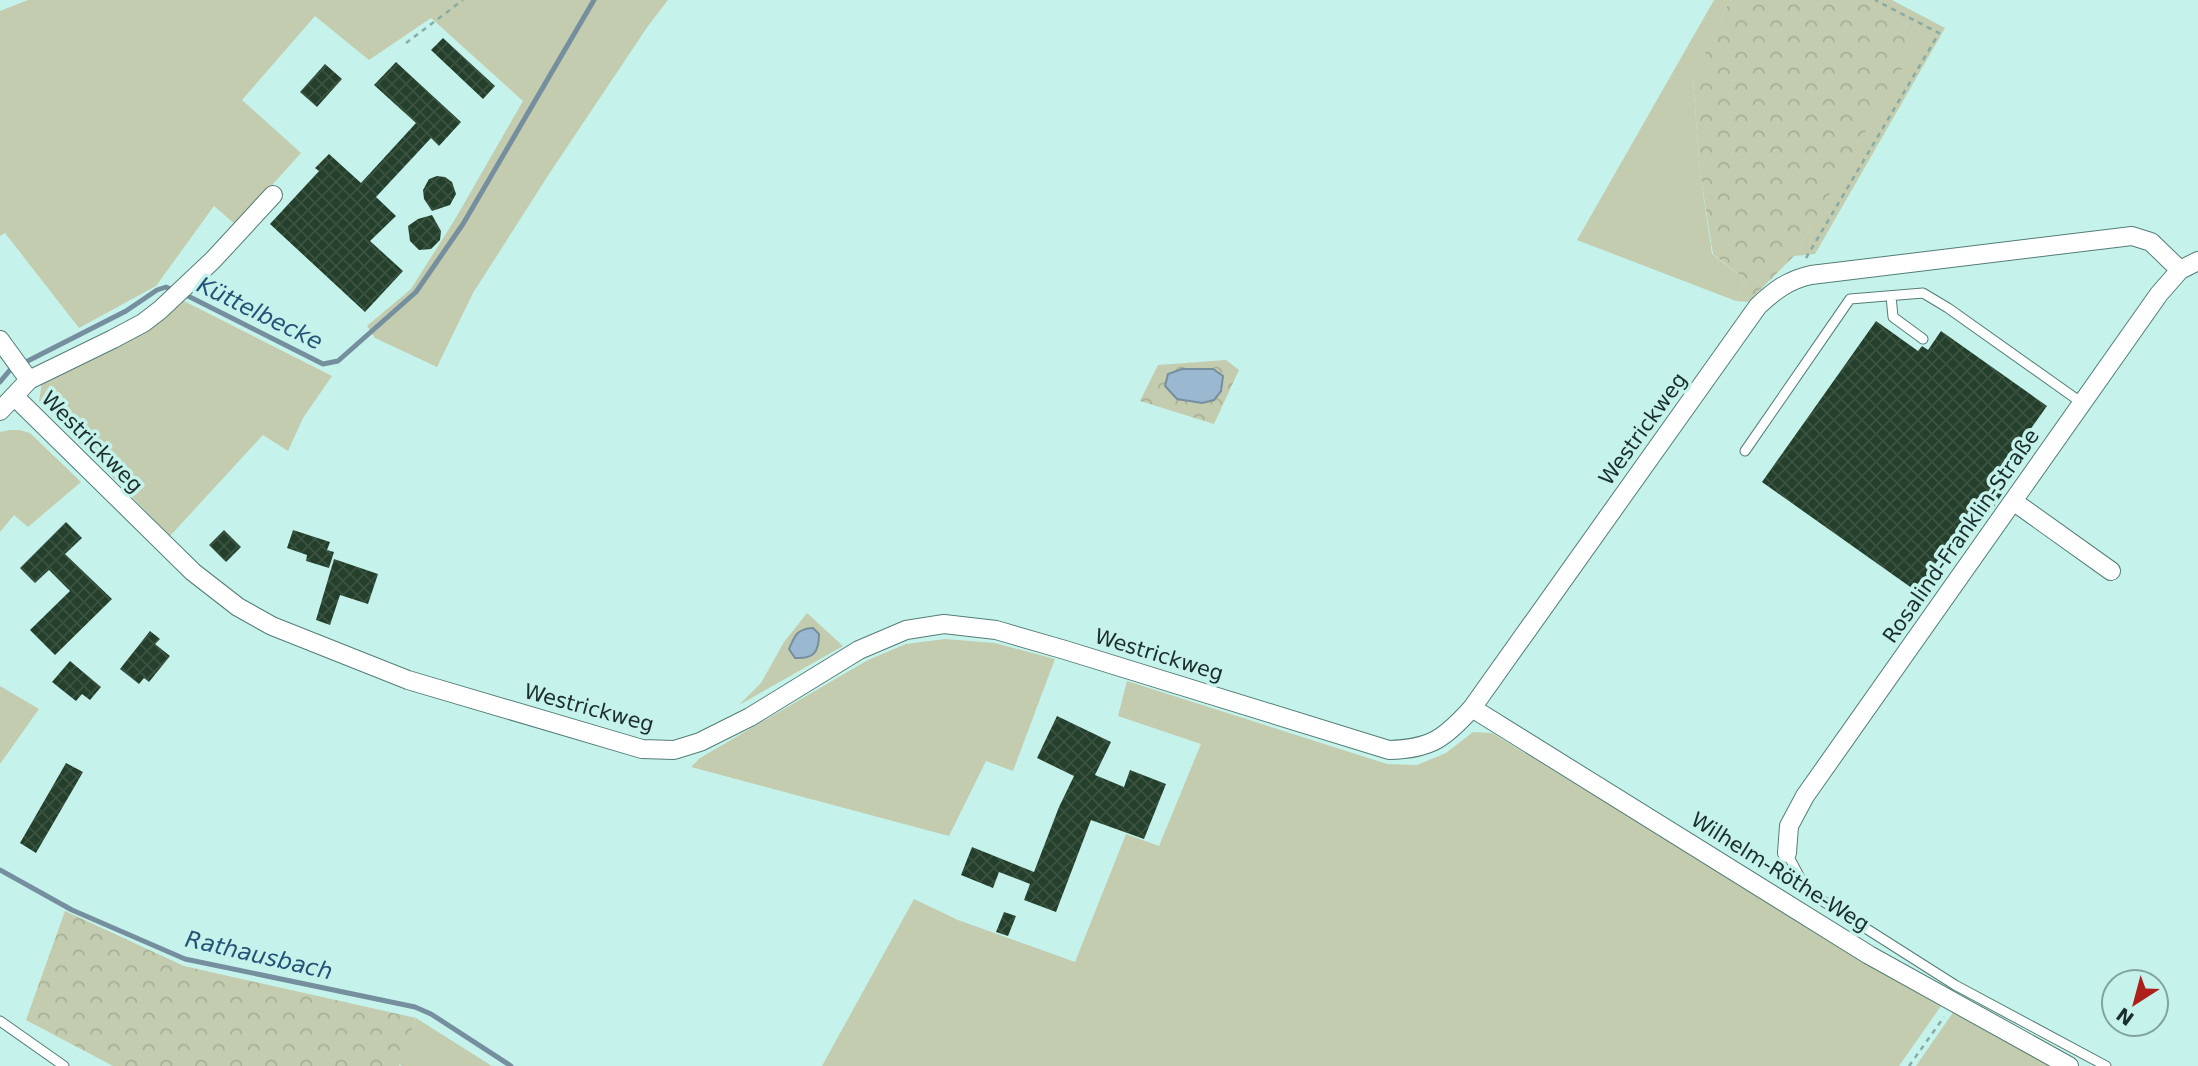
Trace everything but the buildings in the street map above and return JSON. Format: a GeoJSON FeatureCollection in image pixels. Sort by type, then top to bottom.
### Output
{"type":"FeatureCollection","features":[{"type":"Feature","properties":{"kind":"street","name":"Westrickweg"},"geometry":{"type":"LineString","coordinates":[[0,411],[29,380],[143,323],[160,310],[273,195]]}},
{"type":"Feature","properties":{"kind":"street","name":"Westrickweg"},"geometry":{"type":"LineString","coordinates":[[14,396],[193,572],[238,607],[272,626],[408,680],[642,749],[674,750],[700,742],[750,717],[859,650],[906,630],[944,624],[996,630],[1389,750],[1413,749],[1437,740],[1472,708],[1758,306],[1776,289],[1800,277],[2132,236],[2151,242],[2180,270]]}},
{"type":"Feature","properties":{"kind":"street","name":"Rosalind-Franklin-Straße"},"geometry":{"type":"LineString","coordinates":[[1787,853],[1789,826],[1805,796],[2159,293],[2180,270],[2198,261]]}},
{"type":"Feature","properties":{"kind":"street","name":"Westrickweg"},"geometry":{"type":"LineString","coordinates":[[0,340],[29,380]]}},
{"type":"Feature","properties":{"kind":"street"},"geometry":{"type":"LineString","coordinates":[[2013,501],[2111,571]]}},
{"type":"Feature","properties":{"kind":"street","name":"Wilhelm-Röthe-Weg"},"geometry":{"type":"LineString","coordinates":[[1472,708],[1858,948],[2069,1066]]}},
{"type":"Feature","properties":{"kind":"lane"},"geometry":{"type":"LineString","coordinates":[[1745,451],[1850,299],[1923,293],[2082,403]]}},
{"type":"Feature","properties":{"kind":"lane"},"geometry":{"type":"LineString","coordinates":[[1891,296],[1893,317],[1923,339]]}},
{"type":"Feature","properties":{"kind":"lane"},"geometry":{"type":"LineString","coordinates":[[1787,853],[1807,891],[1955,985],[2106,1066]]}},
{"type":"Feature","properties":{"kind":"lane"},"geometry":{"type":"LineString","coordinates":[[0,1021],[64,1066]]}},
{"type":"Feature","properties":{"kind":"path"},"geometry":{"type":"LineString","coordinates":[[406,43],[463,0]]}},
{"type":"Feature","properties":{"kind":"path"},"geometry":{"type":"LineString","coordinates":[[1800,277],[1801,268],[1939,33],[1875,0]]}},
{"type":"Feature","properties":{"kind":"path"},"geometry":{"type":"LineString","coordinates":[[1909,1066],[1954,1003]]}},
{"type":"Feature","properties":{"kind":"green space"},"geometry":{"type":"Polygon","coordinates":[[[28,0],[668,0],[551,171],[473,293],[437,367],[375,338],[367,326],[411,289],[454,221],[523,101],[431,18],[369,60],[315,16],[242,100],[301,153],[236,225],[214,206],[156,286],[79,328],[5,233],[0,236],[0,11],[28,0]]]}},
{"type":"Feature","properties":{"kind":"green space"},"geometry":{"type":"Polygon","coordinates":[[[1714,0],[1732,0],[1693,80],[1700,172],[1712,254],[1746,280],[1736,301],[1577,240],[1714,0]]]}},
{"type":"Feature","properties":{"kind":"green space"},"geometry":{"type":"Polygon","coordinates":[[[1732,0],[1861,0],[1923,32],[1794,256],[1748,302],[1736,301],[1746,280],[1713,254],[1700,172],[1693,79],[1732,0]]]}},
{"type":"Feature","properties":{"kind":"green space"},"geometry":{"type":"Polygon","coordinates":[[[1861,0],[1892,0],[1945,28],[1815,254],[1794,256],[1922,32],[1861,0]]]}},
{"type":"Feature","properties":{"kind":"green space"},"geometry":{"type":"Polygon","coordinates":[[[184,301],[332,376],[303,418],[288,451],[263,435],[170,536],[39,401],[42,383],[147,329],[184,301]]]}},
{"type":"Feature","properties":{"kind":"green space"},"geometry":{"type":"Polygon","coordinates":[[[1226,360],[1239,370],[1214,424],[1140,401],[1158,365],[1226,360]]]}},
{"type":"Feature","properties":{"kind":"green space"},"geometry":{"type":"Polygon","coordinates":[[[10,430],[30,433],[81,482],[28,527],[14,515],[0,532],[0,432],[10,430]]]}},
{"type":"Feature","properties":{"kind":"green space"},"geometry":{"type":"Polygon","coordinates":[[[807,613],[843,646],[739,705],[761,683],[784,642],[807,613]]]}},
{"type":"Feature","properties":{"kind":"green space"},"geometry":{"type":"Polygon","coordinates":[[[945,639],[995,643],[1055,659],[1013,771],[986,761],[949,836],[691,767],[700,758],[868,660],[906,644],[945,639]]]}},
{"type":"Feature","properties":{"kind":"green space"},"geometry":{"type":"Polygon","coordinates":[[[1127,681],[1387,764],[1417,765],[1446,753],[1473,732],[1492,733],[1941,1006],[1899,1066],[822,1066],[914,899],[958,920],[1075,962],[1126,834],[1159,846],[1201,744],[1118,716],[1127,681]]]}},
{"type":"Feature","properties":{"kind":"green space"},"geometry":{"type":"Polygon","coordinates":[[[0,686],[39,709],[0,764],[0,686]]]}},
{"type":"Feature","properties":{"kind":"green space"},"geometry":{"type":"Polygon","coordinates":[[[65,911],[184,966],[416,1018],[399,1066],[113,1066],[26,1020],[65,911]]]}},
{"type":"Feature","properties":{"kind":"green space"},"geometry":{"type":"Polygon","coordinates":[[[1954,1011],[2055,1066],[1916,1066],[1954,1011]]]}},
{"type":"Feature","properties":{"kind":"green space"},"geometry":{"type":"Polygon","coordinates":[[[416,1018],[492,1066],[402,1066],[399,1064],[416,1018]]]}},
{"type":"Feature","properties":{"kind":"water"},"geometry":{"type":"Polygon","coordinates":[[[1182,369],[1213,369],[1223,376],[1221,391],[1214,400],[1202,403],[1177,399],[1165,386],[1168,374],[1182,369]]]}},
{"type":"Feature","properties":{"kind":"water"},"geometry":{"type":"Polygon","coordinates":[[[813,628],[819,634],[816,650],[811,656],[795,658],[789,649],[795,636],[800,631],[813,628]]]}},
{"type":"Feature","properties":{"kind":"waterway","name":"Küttelbecke"},"geometry":{"type":"LineString","coordinates":[[0,382],[10,370],[126,311],[166,287],[323,364],[338,361],[416,292],[463,224],[594,0]]}},
{"type":"Feature","properties":{"kind":"waterway","name":"Rathausbach"},"geometry":{"type":"LineString","coordinates":[[0,870],[72,910],[185,959],[415,1007],[431,1014],[511,1066]]}}]}
